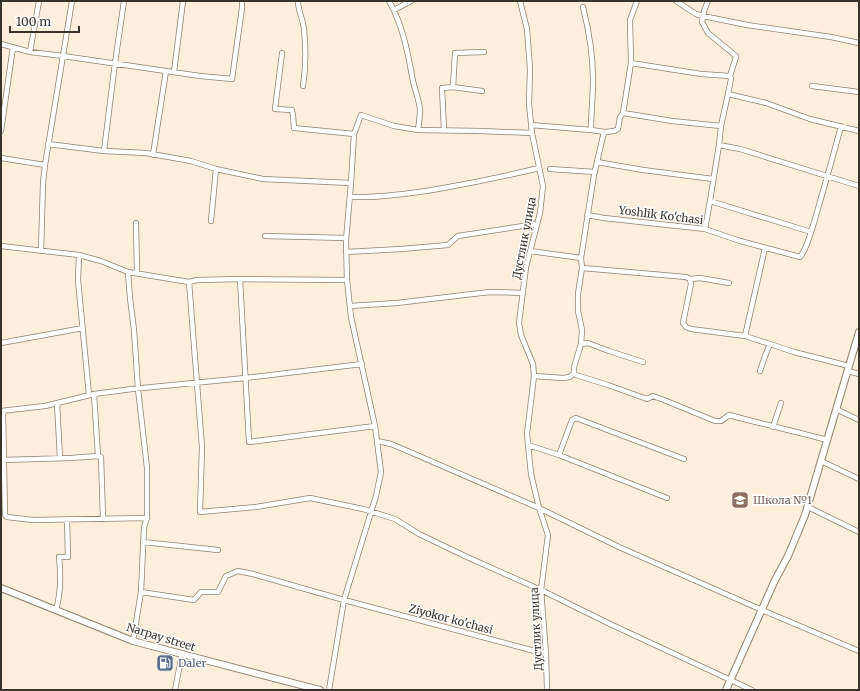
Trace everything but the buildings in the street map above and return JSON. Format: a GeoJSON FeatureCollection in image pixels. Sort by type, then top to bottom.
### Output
{"type":"FeatureCollection","features":[{"type":"Feature","properties":{"kind":"street"},"geometry":{"type":"LineString","coordinates":[[30,52],[39,1]]}},
{"type":"Feature","properties":{"kind":"street"},"geometry":{"type":"LineString","coordinates":[[41,251],[45,165],[72,1]]}},
{"type":"Feature","properties":{"kind":"street"},"geometry":{"type":"LineString","coordinates":[[104,151],[124,1]]}},
{"type":"Feature","properties":{"kind":"street"},"geometry":{"type":"LineString","coordinates":[[174,72],[183,1]]}},
{"type":"Feature","properties":{"kind":"street"},"geometry":{"type":"LineString","coordinates":[[1,44],[30,52],[200,76],[232,79],[242,1]]}},
{"type":"Feature","properties":{"kind":"street"},"geometry":{"type":"LineString","coordinates":[[298,1],[304,28],[306,66],[303,86]]}},
{"type":"Feature","properties":{"kind":"street"},"geometry":{"type":"LineString","coordinates":[[389,1],[394,10],[408,52],[420,108],[418,130]]}},
{"type":"Feature","properties":{"kind":"street"},"geometry":{"type":"LineString","coordinates":[[394,10],[411,1]]}},
{"type":"Feature","properties":{"kind":"street","name":"Дустлик улица"},"geometry":{"type":"LineString","coordinates":[[520,1],[526,29],[530,69],[529,104],[531,125],[543,186],[540,213],[526,267],[519,323],[521,335],[533,364],[534,376],[528,434],[531,474],[539,508],[548,535],[541,590],[547,690]]}},
{"type":"Feature","properties":{"kind":"street"},"geometry":{"type":"LineString","coordinates":[[531,125],[605,132],[618,129],[627,94],[631,63],[630,20],[637,1]]}},
{"type":"Feature","properties":{"kind":"street"},"geometry":{"type":"LineString","coordinates":[[676,1],[696,14],[703,16],[747,25],[831,37],[859,43]]}},
{"type":"Feature","properties":{"kind":"street"},"geometry":{"type":"LineString","coordinates":[[705,229],[721,126],[731,79],[730,76],[736,57],[708,32],[702,22],[708,1]]}},
{"type":"Feature","properties":{"kind":"street"},"geometry":{"type":"LineString","coordinates":[[583,7],[592,56],[593,82],[591,130]]}},
{"type":"Feature","properties":{"kind":"street"},"geometry":{"type":"LineString","coordinates":[[1,131],[13,47]]}},
{"type":"Feature","properties":{"kind":"street"},"geometry":{"type":"LineString","coordinates":[[453,88],[455,53],[484,52]]}},
{"type":"Feature","properties":{"kind":"street"},"geometry":{"type":"LineString","coordinates":[[282,53],[275,109],[292,110],[294,128],[354,134]]}},
{"type":"Feature","properties":{"kind":"street"},"geometry":{"type":"LineString","coordinates":[[631,63],[700,74],[730,76]]}},
{"type":"Feature","properties":{"kind":"street"},"geometry":{"type":"LineString","coordinates":[[153,154],[166,71]]}},
{"type":"Feature","properties":{"kind":"street"},"geometry":{"type":"LineString","coordinates":[[812,86],[859,92]]}},
{"type":"Feature","properties":{"kind":"street"},"geometry":{"type":"LineString","coordinates":[[444,130],[442,88],[482,91]]}},
{"type":"Feature","properties":{"kind":"street"},"geometry":{"type":"LineString","coordinates":[[728,94],[766,104],[810,119],[859,131]]}},
{"type":"Feature","properties":{"kind":"street"},"geometry":{"type":"LineString","coordinates":[[623,113],[672,121],[721,126]]}},
{"type":"Feature","properties":{"kind":"street"},"geometry":{"type":"LineString","coordinates":[[329,690],[344,600],[370,511],[376,496],[380,472],[375,426],[351,317],[347,280],[346,238],[354,134],[361,115],[394,126],[418,130],[532,133]]}},
{"type":"Feature","properties":{"kind":"street"},"geometry":{"type":"LineString","coordinates":[[710,200],[811,232],[841,126]]}},
{"type":"Feature","properties":{"kind":"street"},"geometry":{"type":"LineString","coordinates":[[534,376],[562,378],[570,377],[574,372],[574,367],[581,344],[582,330],[578,312],[578,294],[582,268],[581,258],[595,172],[605,132]]}},
{"type":"Feature","properties":{"kind":"street"},"geometry":{"type":"LineString","coordinates":[[48,144],[104,151],[153,154],[191,161],[216,169],[262,178],[351,183]]}},
{"type":"Feature","properties":{"kind":"street"},"geometry":{"type":"LineString","coordinates":[[719,145],[740,149],[859,186]]}},
{"type":"Feature","properties":{"kind":"street"},"geometry":{"type":"LineString","coordinates":[[1,158],[45,165]]}},
{"type":"Feature","properties":{"kind":"street"},"geometry":{"type":"LineString","coordinates":[[597,162],[643,170],[713,179]]}},
{"type":"Feature","properties":{"kind":"street"},"geometry":{"type":"LineString","coordinates":[[350,197],[367,198],[389,196],[473,183],[539,168]]}},
{"type":"Feature","properties":{"kind":"street"},"geometry":{"type":"LineString","coordinates":[[211,220],[216,169]]}},
{"type":"Feature","properties":{"kind":"street"},"geometry":{"type":"LineString","coordinates":[[550,169],[595,172]]}},
{"type":"Feature","properties":{"kind":"street","name":"Yoshlik Ko'chasi"},"geometry":{"type":"LineString","coordinates":[[587,215],[705,229],[740,241],[800,256],[803,253],[811,232]]}},
{"type":"Feature","properties":{"kind":"street"},"geometry":{"type":"LineString","coordinates":[[136,223],[137,273]]}},
{"type":"Feature","properties":{"kind":"street"},"geometry":{"type":"LineString","coordinates":[[346,252],[448,245],[458,236],[536,224]]}},
{"type":"Feature","properties":{"kind":"street"},"geometry":{"type":"LineString","coordinates":[[265,236],[346,238]]}},
{"type":"Feature","properties":{"kind":"street"},"geometry":{"type":"LineString","coordinates":[[1,246],[79,256],[101,261],[128,272],[189,282],[197,280],[347,280]]}},
{"type":"Feature","properties":{"kind":"street"},"geometry":{"type":"LineString","coordinates":[[745,336],[765,248]]}},
{"type":"Feature","properties":{"kind":"street"},"geometry":{"type":"LineString","coordinates":[[530,251],[581,258]]}},
{"type":"Feature","properties":{"kind":"street"},"geometry":{"type":"LineString","coordinates":[[79,256],[78,280],[83,328],[98,456],[101,457],[103,519]]}},
{"type":"Feature","properties":{"kind":"street"},"geometry":{"type":"LineString","coordinates":[[582,268],[679,276],[690,279],[700,278],[729,284]]}},
{"type":"Feature","properties":{"kind":"street"},"geometry":{"type":"LineString","coordinates":[[128,272],[138,389],[147,468],[147,518],[144,527],[141,592],[133,641]]}},
{"type":"Feature","properties":{"kind":"street"},"geometry":{"type":"LineString","coordinates":[[690,279],[691,284],[684,323],[686,327],[691,329],[745,336],[848,368],[859,374]]}},
{"type":"Feature","properties":{"kind":"street"},"geometry":{"type":"LineString","coordinates":[[240,280],[250,442],[375,426]]}},
{"type":"Feature","properties":{"kind":"street"},"geometry":{"type":"LineString","coordinates":[[189,282],[202,447],[200,512],[256,508],[310,498],[363,509],[395,519],[426,537],[467,557],[541,590],[752,690]]}},
{"type":"Feature","properties":{"kind":"street"},"geometry":{"type":"LineString","coordinates":[[350,306],[397,303],[490,292],[523,293]]}},
{"type":"Feature","properties":{"kind":"street"},"geometry":{"type":"LineString","coordinates":[[1,343],[83,328]]}},
{"type":"Feature","properties":{"kind":"street"},"geometry":{"type":"LineString","coordinates":[[726,690],[775,580],[788,556],[808,507],[859,332]]}},
{"type":"Feature","properties":{"kind":"street"},"geometry":{"type":"LineString","coordinates":[[581,344],[588,343],[643,362]]}},
{"type":"Feature","properties":{"kind":"street"},"geometry":{"type":"LineString","coordinates":[[760,371],[770,344]]}},
{"type":"Feature","properties":{"kind":"street"},"geometry":{"type":"LineString","coordinates":[[147,518],[33,520],[6,517],[3,488],[2,411],[45,406],[92,395],[362,364]]}},
{"type":"Feature","properties":{"kind":"street"},"geometry":{"type":"LineString","coordinates":[[574,372],[576,375],[647,399],[654,396],[715,421],[721,421],[729,415],[827,440]]}},
{"type":"Feature","properties":{"kind":"street"},"geometry":{"type":"LineString","coordinates":[[57,403],[60,458]]}},
{"type":"Feature","properties":{"kind":"street"},"geometry":{"type":"LineString","coordinates":[[773,426],[781,403]]}},
{"type":"Feature","properties":{"kind":"street"},"geometry":{"type":"LineString","coordinates":[[836,409],[859,420]]}},
{"type":"Feature","properties":{"kind":"street"},"geometry":{"type":"LineString","coordinates":[[559,455],[572,420],[576,418],[684,459]]}},
{"type":"Feature","properties":{"kind":"street"},"geometry":{"type":"LineString","coordinates":[[377,441],[392,444],[539,508],[619,547],[859,651]]}},
{"type":"Feature","properties":{"kind":"street"},"geometry":{"type":"LineString","coordinates":[[528,445],[559,455],[667,498]]}},
{"type":"Feature","properties":{"kind":"street"},"geometry":{"type":"LineString","coordinates":[[3,460],[98,456]]}},
{"type":"Feature","properties":{"kind":"street"},"geometry":{"type":"LineString","coordinates":[[821,462],[859,479]]}},
{"type":"Feature","properties":{"kind":"street"},"geometry":{"type":"LineString","coordinates":[[808,507],[859,532]]}},
{"type":"Feature","properties":{"kind":"street"},"geometry":{"type":"LineString","coordinates":[[56,610],[59,600],[59,557],[68,556],[67,520]]}},
{"type":"Feature","properties":{"kind":"street"},"geometry":{"type":"LineString","coordinates":[[143,542],[218,550]]}},
{"type":"Feature","properties":{"kind":"street","name":"Ziyokor ko'chasi"},"geometry":{"type":"LineString","coordinates":[[141,592],[194,600],[201,592],[218,592],[226,576],[238,571],[254,574],[344,600],[546,654]]}},
{"type":"Feature","properties":{"kind":"street","name":"Narpay street"},"geometry":{"type":"LineString","coordinates":[[1,588],[133,641],[320,690]]}},
{"type":"Feature","properties":{"kind":"street"},"geometry":{"type":"LineString","coordinates":[[175,690],[182,654]]}},
{"type":"Feature","properties":{"kind":"place","name":"Школа №1"},"geometry":{"type":"Point","coordinates":[740,500]}},
{"type":"Feature","properties":{"kind":"place","name":"Daler"},"geometry":{"type":"Point","coordinates":[165,663]}}]}
